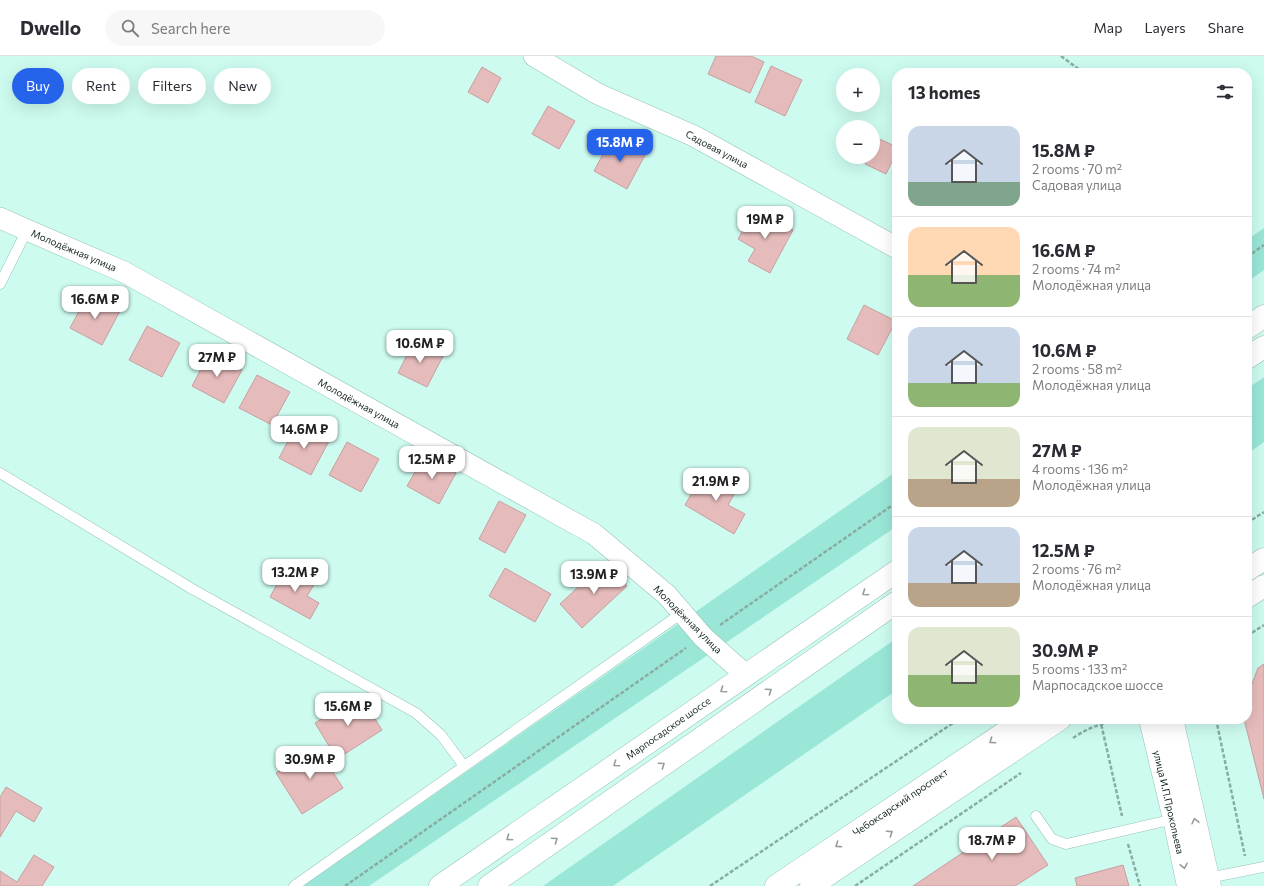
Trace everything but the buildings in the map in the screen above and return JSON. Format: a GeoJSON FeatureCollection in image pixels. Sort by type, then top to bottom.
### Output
{"type":"FeatureCollection","features":[{"type":"Feature","properties":{"kind":"main road"},"geometry":{"type":"LineString","coordinates":[[1252,324],[1264,316]]}},
{"type":"Feature","properties":{"kind":"main road"},"geometry":{"type":"LineString","coordinates":[[1252,354],[1264,346]]}},
{"type":"Feature","properties":{"kind":"main road"},"geometry":{"type":"LineString","coordinates":[[1252,567],[1264,559]]}},
{"type":"Feature","properties":{"kind":"main road","name":"Марпосадское шоссе"},"geometry":{"type":"LineString","coordinates":[[440,886],[892,573]]}},
{"type":"Feature","properties":{"kind":"main road"},"geometry":{"type":"LineString","coordinates":[[1252,594],[1264,586]]}},
{"type":"Feature","properties":{"kind":"main road"},"geometry":{"type":"LineString","coordinates":[[489,886],[892,605]]}},
{"type":"Feature","properties":{"kind":"main road","name":"Чебоксарский проспект"},"geometry":{"type":"LineString","coordinates":[[776,886],[1018,724]]}},
{"type":"Feature","properties":{"kind":"main road","name":"Чебоксарский проспект"},"geometry":{"type":"LineString","coordinates":[[811,886],[1053,724]]}},
{"type":"Feature","properties":{"kind":"main road","name":"улица И.П.Прокопьева"},"geometry":{"type":"LineString","coordinates":[[1151,724],[1188,886]]}},
{"type":"Feature","properties":{"kind":"main road"},"geometry":{"type":"LineString","coordinates":[[1173,724],[1209,882]]}},
{"type":"Feature","properties":{"kind":"street","name":"Садовая улица"},"geometry":{"type":"LineString","coordinates":[[534,56],[598,94],[694,136],[892,245]]}},
{"type":"Feature","properties":{"kind":"street","name":"Молодёжная улица"},"geometry":{"type":"LineString","coordinates":[[0,218],[124,272],[594,534],[667,595],[703,636],[746,674]]}},
{"type":"Feature","properties":{"kind":"lane"},"geometry":{"type":"LineString","coordinates":[[0,284],[27,230]]}},
{"type":"Feature","properties":{"kind":"lane"},"geometry":{"type":"LineString","coordinates":[[0,472],[194,590],[416,713],[441,735],[464,766]]}},
{"type":"Feature","properties":{"kind":"lane"},"geometry":{"type":"LineString","coordinates":[[294,886],[682,613]]}},
{"type":"Feature","properties":{"kind":"lane"},"geometry":{"type":"LineString","coordinates":[[1036,816],[1052,839],[1066,844],[1174,819]]}},
{"type":"Feature","properties":{"kind":"lane"},"geometry":{"type":"LineString","coordinates":[[1209,882],[1264,867]]}},
{"type":"Feature","properties":{"kind":"path"},"geometry":{"type":"LineString","coordinates":[[1061,56],[1077,68]]}},
{"type":"Feature","properties":{"kind":"path"},"geometry":{"type":"LineString","coordinates":[[1252,253],[1264,245]]}},
{"type":"Feature","properties":{"kind":"path"},"geometry":{"type":"LineString","coordinates":[[345,886],[892,505]]}},
{"type":"Feature","properties":{"kind":"path"},"geometry":{"type":"LineString","coordinates":[[1252,520],[1264,512]]}},
{"type":"Feature","properties":{"kind":"path"},"geometry":{"type":"LineString","coordinates":[[1252,633],[1264,625]]}},
{"type":"Feature","properties":{"kind":"path"},"geometry":{"type":"LineString","coordinates":[[710,886],[952,724]]}},
{"type":"Feature","properties":{"kind":"path"},"geometry":{"type":"LineString","coordinates":[[1073,738],[1086,729],[1098,724]]}},
{"type":"Feature","properties":{"kind":"path"},"geometry":{"type":"LineString","coordinates":[[1101,724],[1123,822]]}},
{"type":"Feature","properties":{"kind":"path"},"geometry":{"type":"LineString","coordinates":[[1217,724],[1245,860]]}},
{"type":"Feature","properties":{"kind":"path"},"geometry":{"type":"LineString","coordinates":[[855,886],[1026,770]]}},
{"type":"Feature","properties":{"kind":"path"},"geometry":{"type":"LineString","coordinates":[[1127,839],[1140,886]]}},
{"type":"Feature","properties":{"kind":"green space"},"geometry":{"type":"Polygon","coordinates":[[[1264,228],[1264,270],[1252,278],[1252,236],[1264,228]]]}},
{"type":"Feature","properties":{"kind":"green space"},"geometry":{"type":"Polygon","coordinates":[[[1264,377],[1264,442],[1252,450],[1252,385],[1264,377]]]}},
{"type":"Feature","properties":{"kind":"green space"},"geometry":{"type":"Polygon","coordinates":[[[892,474],[892,529],[369,886],[303,886],[892,474]]]}},
{"type":"Feature","properties":{"kind":"green space"},"geometry":{"type":"Polygon","coordinates":[[[892,642],[892,693],[613,886],[543,886],[892,642]]]}}]}
